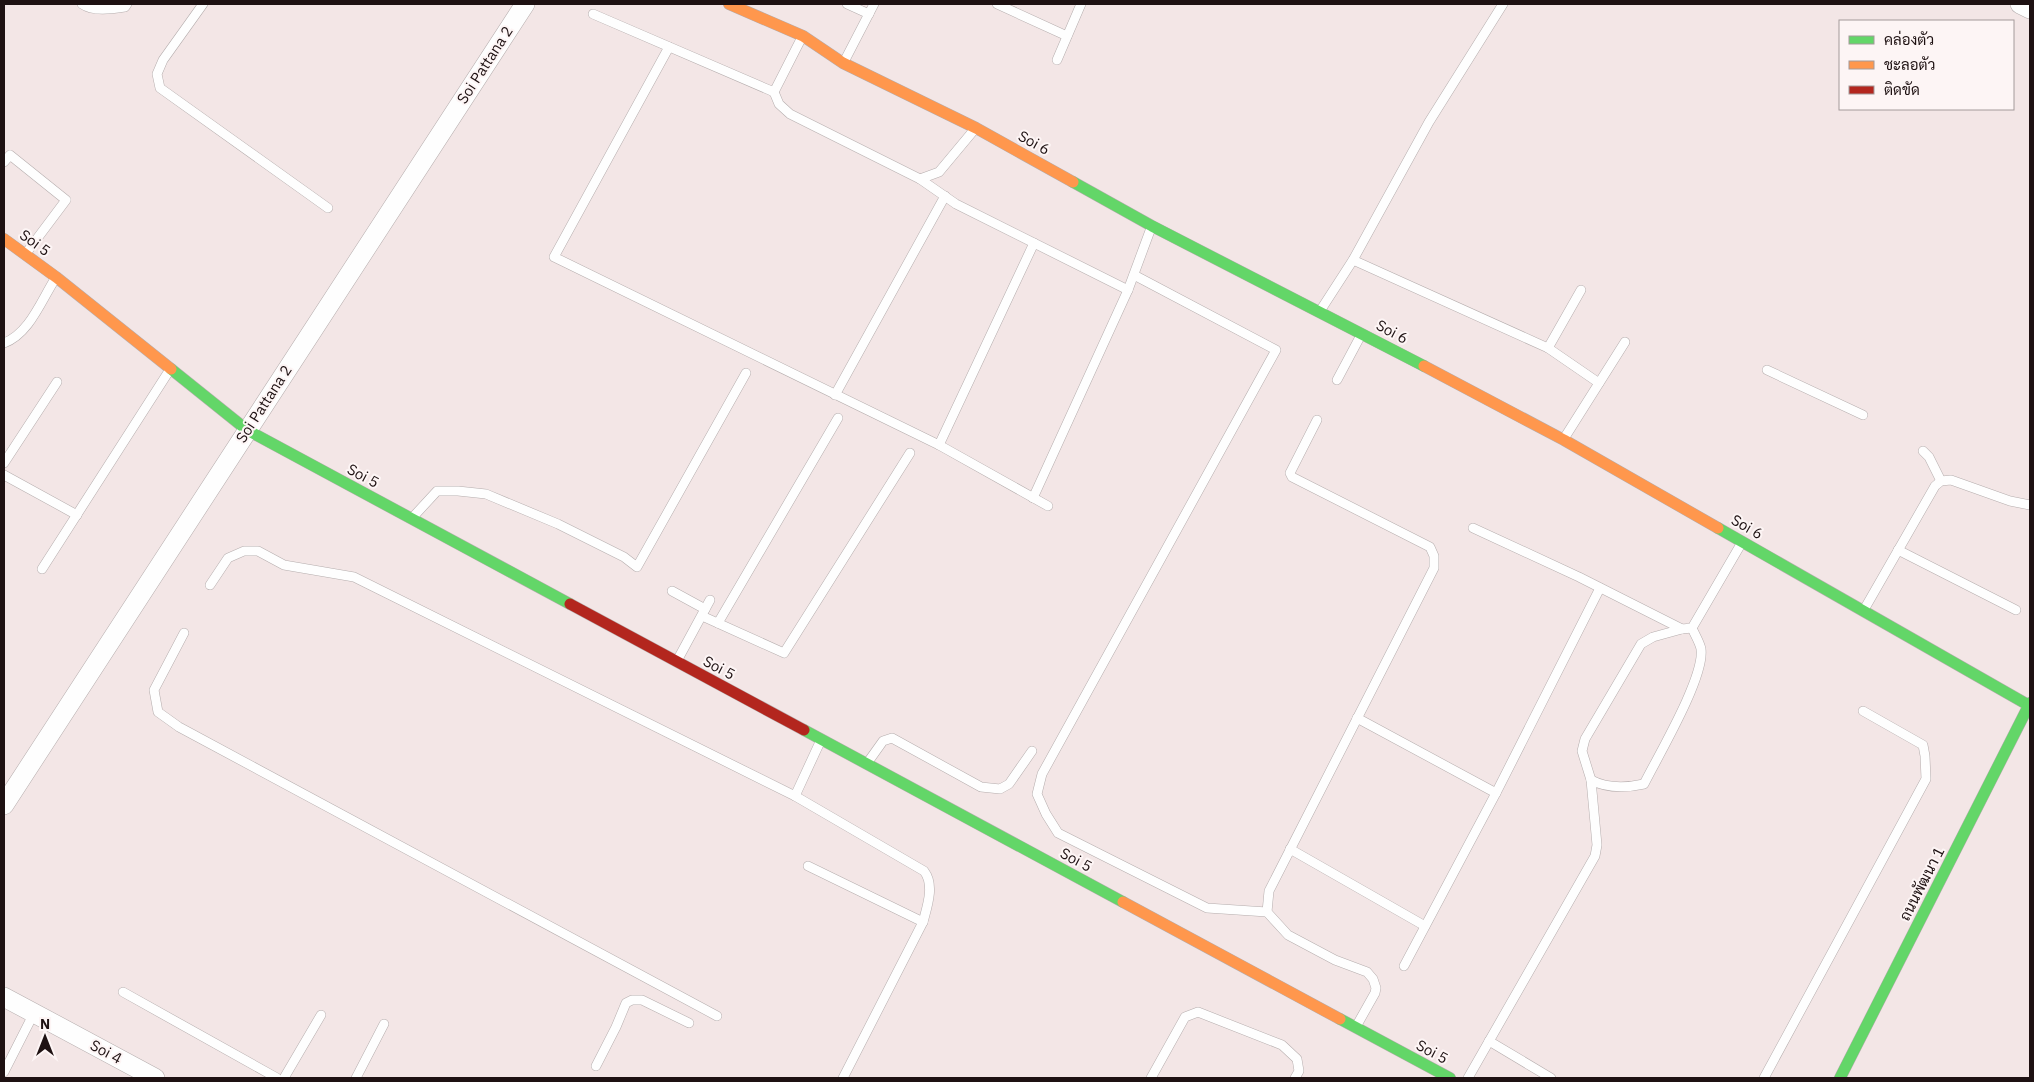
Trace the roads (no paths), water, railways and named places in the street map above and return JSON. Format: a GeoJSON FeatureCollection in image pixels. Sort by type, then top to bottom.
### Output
{"type":"FeatureCollection","features":[{"type":"Feature","properties":{"kind":"street","name":"Soi Pattana 2"},"geometry":{"type":"LineString","coordinates":[[4,805],[525,4]]}},
{"type":"Feature","properties":{"kind":"street","name":"Soi 6"},"geometry":{"type":"LineString","coordinates":[[729,4],[803,36],[844,63],[976,128],[1152,226],[1320,311],[1564,440],[2030,705]]}},
{"type":"Feature","properties":{"kind":"street"},"geometry":{"type":"LineString","coordinates":[[2020,4],[2030,9]]}},
{"type":"Feature","properties":{"kind":"street","name":"Soi 5"},"geometry":{"type":"LineString","coordinates":[[4,240],[56,277],[247,430],[1450,1078]]}},
{"type":"Feature","properties":{"kind":"street","name":"ถนนพัฒนา 1"},"geometry":{"type":"LineString","coordinates":[[1840,1078],[2030,705]]}},
{"type":"Feature","properties":{"kind":"street","name":"Soi 4"},"geometry":{"type":"LineString","coordinates":[[4,998],[155,1078]]}},
{"type":"Feature","properties":{"kind":"lane"},"geometry":{"type":"LineString","coordinates":[[82,4],[86,7],[110,10],[125,7],[127,4]]}},
{"type":"Feature","properties":{"kind":"lane"},"geometry":{"type":"LineString","coordinates":[[202,4],[162,60],[157,74],[160,88],[328,208]]}},
{"type":"Feature","properties":{"kind":"lane"},"geometry":{"type":"LineString","coordinates":[[847,4],[868,14]]}},
{"type":"Feature","properties":{"kind":"lane"},"geometry":{"type":"LineString","coordinates":[[844,63],[874,4]]}},
{"type":"Feature","properties":{"kind":"lane"},"geometry":{"type":"LineString","coordinates":[[997,4],[1067,36]]}},
{"type":"Feature","properties":{"kind":"lane"},"geometry":{"type":"LineString","coordinates":[[1057,60],[1081,4]]}},
{"type":"Feature","properties":{"kind":"lane"},"geometry":{"type":"LineString","coordinates":[[1320,311],[1354,260],[1429,122],[1503,4]]}},
{"type":"Feature","properties":{"kind":"lane"},"geometry":{"type":"LineString","coordinates":[[593,14],[774,92],[779,104],[790,114],[920,179],[956,204],[1128,290]]}},
{"type":"Feature","properties":{"kind":"lane"},"geometry":{"type":"LineString","coordinates":[[774,92],[803,36]]}},
{"type":"Feature","properties":{"kind":"lane"},"geometry":{"type":"LineString","coordinates":[[669,47],[554,257],[939,445],[1048,506]]}},
{"type":"Feature","properties":{"kind":"lane"},"geometry":{"type":"LineString","coordinates":[[920,179],[939,172],[976,128]]}},
{"type":"Feature","properties":{"kind":"lane"},"geometry":{"type":"LineString","coordinates":[[4,162],[10,155],[66,200],[25,254]]}},
{"type":"Feature","properties":{"kind":"lane"},"geometry":{"type":"LineString","coordinates":[[835,395],[945,196]]}},
{"type":"Feature","properties":{"kind":"lane"},"geometry":{"type":"LineString","coordinates":[[1033,498],[1128,290],[1152,226]]}},
{"type":"Feature","properties":{"kind":"lane"},"geometry":{"type":"LineString","coordinates":[[939,445],[1034,243]]}},
{"type":"Feature","properties":{"kind":"lane"},"geometry":{"type":"LineString","coordinates":[[1354,260],[1548,348],[1599,383]]}},
{"type":"Feature","properties":{"kind":"lane"},"geometry":{"type":"LineString","coordinates":[[1134,275],[1276,350],[1042,774],[1037,794],[1046,814],[1058,833],[1207,908],[1267,912],[1288,934],[1335,960],[1367,972],[1376,988],[1356,1028]]}},
{"type":"Feature","properties":{"kind":"lane"},"geometry":{"type":"LineString","coordinates":[[4,343],[13,340],[28,325],[56,277]]}},
{"type":"Feature","properties":{"kind":"lane"},"geometry":{"type":"LineString","coordinates":[[1548,348],[1581,290]]}},
{"type":"Feature","properties":{"kind":"lane"},"geometry":{"type":"LineString","coordinates":[[1337,380],[1362,333]]}},
{"type":"Feature","properties":{"kind":"lane"},"geometry":{"type":"LineString","coordinates":[[1564,440],[1625,342]]}},
{"type":"Feature","properties":{"kind":"lane"},"geometry":{"type":"LineString","coordinates":[[42,569],[171,369]]}},
{"type":"Feature","properties":{"kind":"lane"},"geometry":{"type":"LineString","coordinates":[[1767,370],[1863,415]]}},
{"type":"Feature","properties":{"kind":"lane"},"geometry":{"type":"LineString","coordinates":[[411,519],[437,491],[486,494],[558,524],[624,557],[637,567],[746,373]]}},
{"type":"Feature","properties":{"kind":"lane"},"geometry":{"type":"LineString","coordinates":[[4,463],[57,382]]}},
{"type":"Feature","properties":{"kind":"lane"},"geometry":{"type":"LineString","coordinates":[[718,623],[838,418]]}},
{"type":"Feature","properties":{"kind":"lane"},"geometry":{"type":"LineString","coordinates":[[1267,912],[1269,891],[1434,568],[1434,556],[1430,547],[1292,477],[1290,472],[1316,420]]}},
{"type":"Feature","properties":{"kind":"lane"},"geometry":{"type":"LineString","coordinates":[[1923,451],[1929,458],[1941,481]]}},
{"type":"Feature","properties":{"kind":"lane"},"geometry":{"type":"LineString","coordinates":[[672,591],[718,623],[784,653],[910,453]]}},
{"type":"Feature","properties":{"kind":"lane"},"geometry":{"type":"LineString","coordinates":[[4,475],[77,515]]}},
{"type":"Feature","properties":{"kind":"lane"},"geometry":{"type":"LineString","coordinates":[[1864,611],[1935,486],[1941,481],[1962,482],[2010,501],[2030,505]]}},
{"type":"Feature","properties":{"kind":"lane"},"geometry":{"type":"LineString","coordinates":[[1473,528],[1682,629]]}},
{"type":"Feature","properties":{"kind":"lane"},"geometry":{"type":"LineString","coordinates":[[1692,628],[1742,541]]}},
{"type":"Feature","properties":{"kind":"lane"},"geometry":{"type":"LineString","coordinates":[[1898,550],[2016,610]]}},
{"type":"Feature","properties":{"kind":"lane"},"geometry":{"type":"LineString","coordinates":[[210,585],[228,558],[244,551],[258,552],[284,565],[354,577],[795,796],[924,871],[929,880],[929,899],[923,922],[843,1078]]}},
{"type":"Feature","properties":{"kind":"lane"},"geometry":{"type":"LineString","coordinates":[[1404,966],[1496,792],[1600,588]]}},
{"type":"Feature","properties":{"kind":"lane"},"geometry":{"type":"LineString","coordinates":[[677,662],[710,600]]}},
{"type":"Feature","properties":{"kind":"lane"},"geometry":{"type":"LineString","coordinates":[[1468,1078],[1595,856],[1597,845],[1591,780],[1582,751],[1585,740],[1641,644],[1653,637],[1692,628]]}},
{"type":"Feature","properties":{"kind":"lane"},"geometry":{"type":"LineString","coordinates":[[1591,780],[1599,784],[1625,788],[1644,784],[1695,683],[1701,664],[1701,648],[1692,628]]}},
{"type":"Feature","properties":{"kind":"lane"},"geometry":{"type":"LineString","coordinates":[[184,632],[154,690],[158,712],[179,727],[717,1016]]}},
{"type":"Feature","properties":{"kind":"lane"},"geometry":{"type":"LineString","coordinates":[[1764,1078],[1926,778],[1923,745],[1863,712]]}},
{"type":"Feature","properties":{"kind":"lane"},"geometry":{"type":"LineString","coordinates":[[1357,718],[1496,792]]}},
{"type":"Feature","properties":{"kind":"lane"},"geometry":{"type":"LineString","coordinates":[[867,764],[882,741],[892,738],[981,787],[1000,789],[1009,784],[1032,751]]}},
{"type":"Feature","properties":{"kind":"lane"},"geometry":{"type":"LineString","coordinates":[[795,796],[821,740]]}},
{"type":"Feature","properties":{"kind":"lane"},"geometry":{"type":"LineString","coordinates":[[1290,849],[1425,926]]}},
{"type":"Feature","properties":{"kind":"lane"},"geometry":{"type":"LineString","coordinates":[[808,866],[923,922]]}},
{"type":"Feature","properties":{"kind":"lane"},"geometry":{"type":"LineString","coordinates":[[123,992],[277,1078]]}},
{"type":"Feature","properties":{"kind":"lane"},"geometry":{"type":"LineString","coordinates":[[596,1066],[626,1003],[632,1000],[642,1000],[689,1023]]}},
{"type":"Feature","properties":{"kind":"lane"},"geometry":{"type":"LineString","coordinates":[[1151,1078],[1184,1017],[1198,1012],[1282,1045],[1297,1059],[1299,1071],[1295,1078]]}},
{"type":"Feature","properties":{"kind":"lane"},"geometry":{"type":"LineString","coordinates":[[4,1072],[34,1013]]}},
{"type":"Feature","properties":{"kind":"lane"},"geometry":{"type":"LineString","coordinates":[[284,1078],[321,1015]]}},
{"type":"Feature","properties":{"kind":"lane"},"geometry":{"type":"LineString","coordinates":[[356,1078],[384,1024]]}},
{"type":"Feature","properties":{"kind":"lane"},"geometry":{"type":"LineString","coordinates":[[1489,1041],[1551,1078]]}}]}
